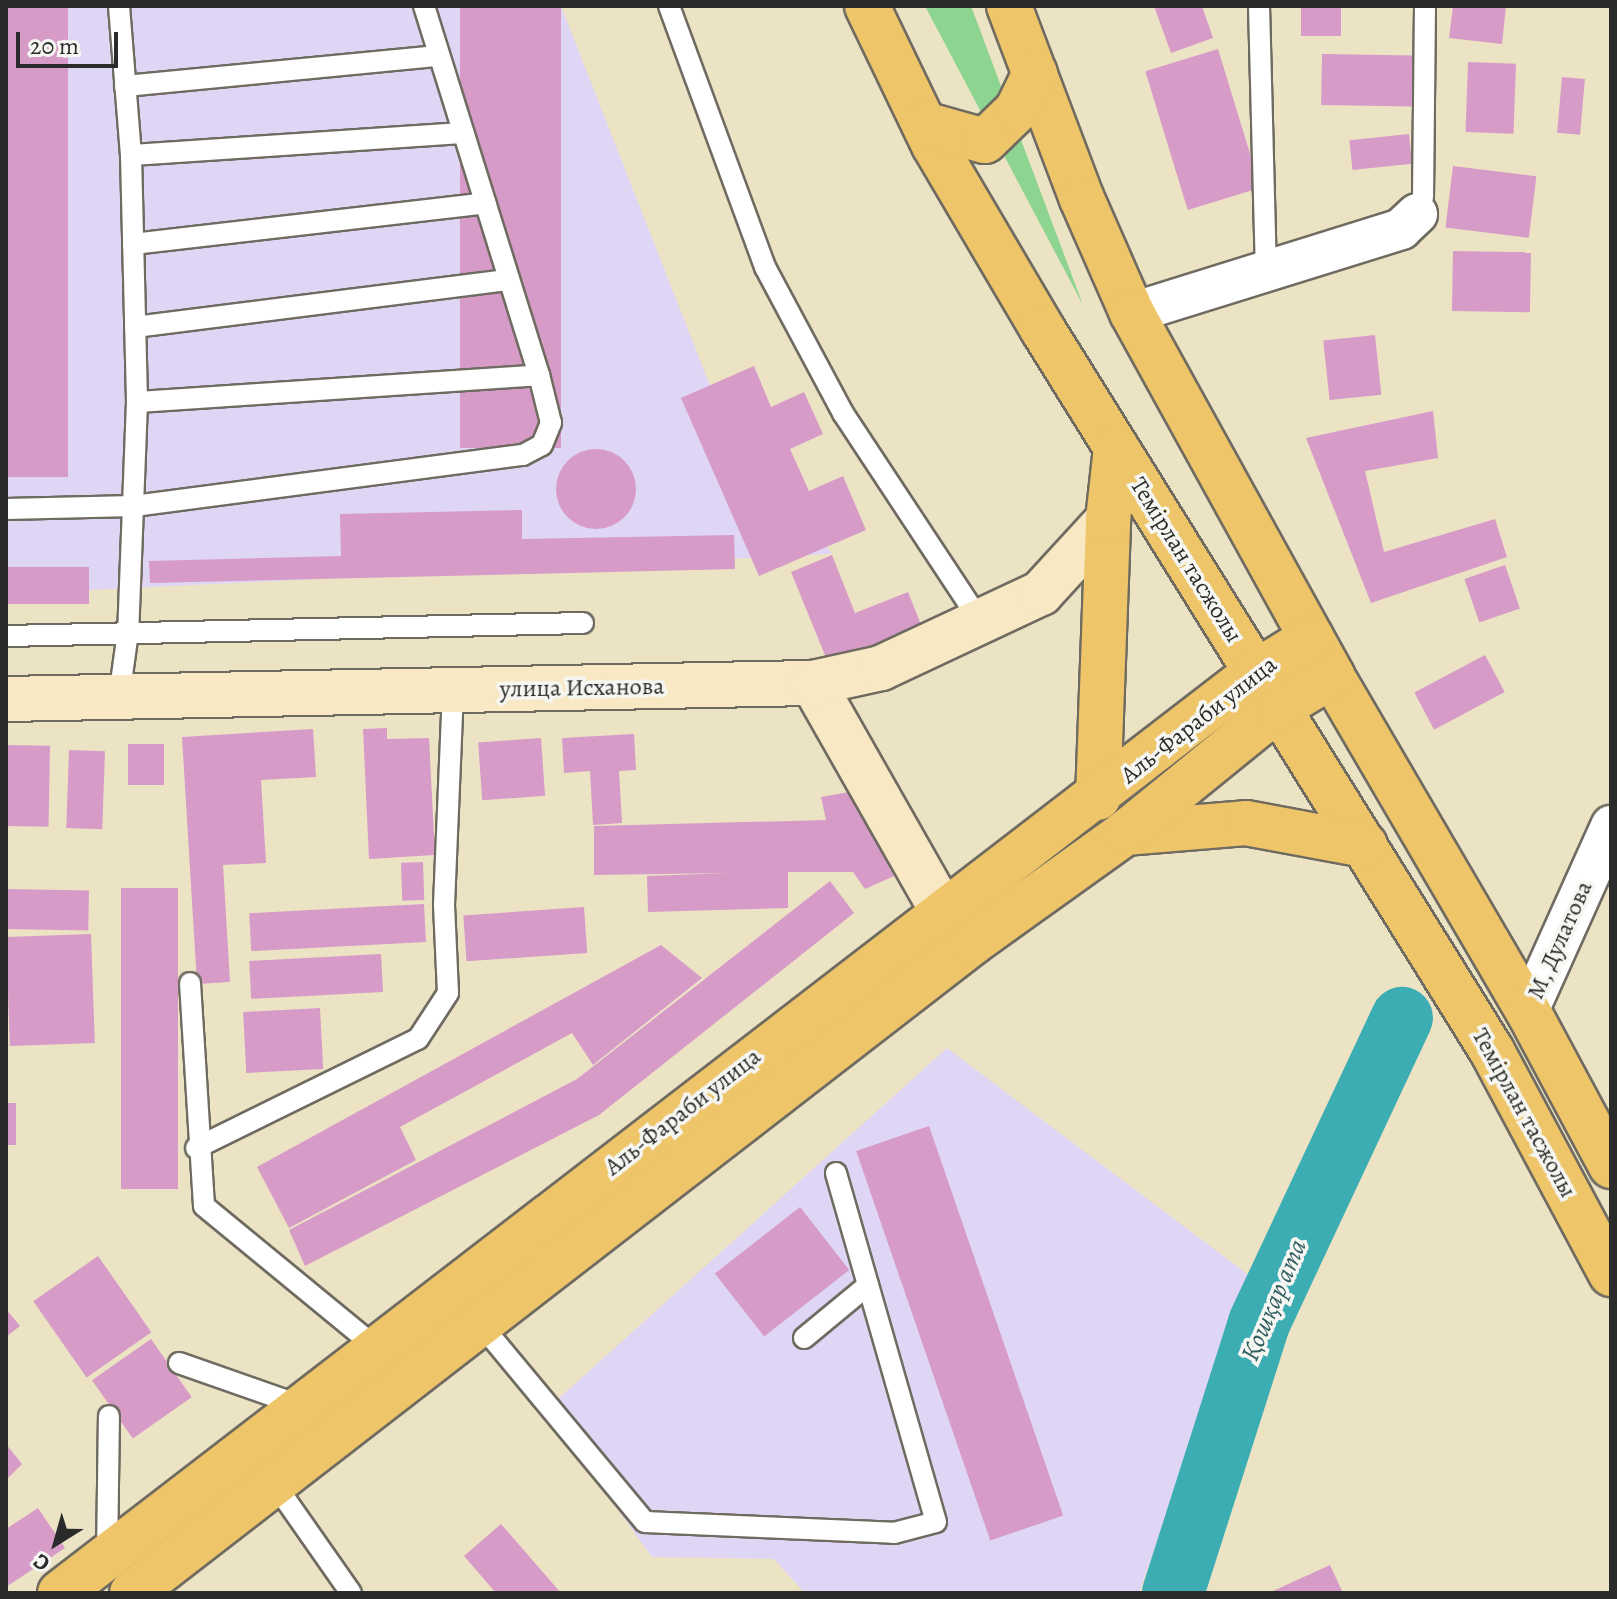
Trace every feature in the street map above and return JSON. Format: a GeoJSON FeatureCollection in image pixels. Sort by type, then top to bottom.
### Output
{"type":"FeatureCollection","features":[{"type":"Feature","properties":{"kind":"main road","name":"Темірлан тасжолы"},"geometry":{"type":"LineString","coordinates":[[867,6],[924,124],[1116,447],[1492,1051],[1611,1274]]}},
{"type":"Feature","properties":{"kind":"main road"},"geometry":{"type":"LineString","coordinates":[[1009,6],[1132,313],[1332,676],[1528,1011],[1611,1166]]}},
{"type":"Feature","properties":{"kind":"main road"},"geometry":{"type":"LineString","coordinates":[[924,124],[985,141],[1017,110],[1035,73]]}},
{"type":"Feature","properties":{"kind":"main road"},"geometry":{"type":"LineString","coordinates":[[1098,798],[1108,520],[1116,447]]}},
{"type":"Feature","properties":{"kind":"main road","name":"улица Исханова"},"geometry":{"type":"LineString","coordinates":[[6,699],[813,683],[881,668],[1041,593],[1108,520]]}},
{"type":"Feature","properties":{"kind":"main road","name":"Аль-Фараби улица"},"geometry":{"type":"LineString","coordinates":[[60,1593],[943,912],[1098,798],[1256,672],[1311,638]]}},
{"type":"Feature","properties":{"kind":"main road","name":"Аль-Фараби улица"},"geometry":{"type":"LineString","coordinates":[[132,1593],[973,942],[1125,833],[1279,708],[1332,676]]}},
{"type":"Feature","properties":{"kind":"main road"},"geometry":{"type":"LineString","coordinates":[[813,683],[943,912]]}},
{"type":"Feature","properties":{"kind":"main road"},"geometry":{"type":"LineString","coordinates":[[1125,833],[1246,823],[1365,845]]}},
{"type":"Feature","properties":{"kind":"street"},"geometry":{"type":"LineString","coordinates":[[1132,313],[1401,229],[1417,214]]}},
{"type":"Feature","properties":{"kind":"street","name":"М, Дулатова"},"geometry":{"type":"LineString","coordinates":[[1528,1011],[1611,826]]}},
{"type":"Feature","properties":{"kind":"lane"},"geometry":{"type":"LineString","coordinates":[[119,6],[131,155],[137,402],[128,632],[119,697]]}},
{"type":"Feature","properties":{"kind":"lane"},"geometry":{"type":"LineString","coordinates":[[6,509],[134,506],[523,455],[542,445],[551,423],[539,375],[424,6]]}},
{"type":"Feature","properties":{"kind":"lane"},"geometry":{"type":"LineString","coordinates":[[669,6],[765,267],[843,413],[980,621]]}},
{"type":"Feature","properties":{"kind":"lane"},"geometry":{"type":"LineString","coordinates":[[1259,6],[1266,272]]}},
{"type":"Feature","properties":{"kind":"lane"},"geometry":{"type":"LineString","coordinates":[[1417,214],[1423,197],[1425,6]]}},
{"type":"Feature","properties":{"kind":"lane"},"geometry":{"type":"LineString","coordinates":[[125,86],[439,56]]}},
{"type":"Feature","properties":{"kind":"lane"},"geometry":{"type":"LineString","coordinates":[[131,155],[463,133]]}},
{"type":"Feature","properties":{"kind":"lane"},"geometry":{"type":"LineString","coordinates":[[133,244],[486,203]]}},
{"type":"Feature","properties":{"kind":"lane"},"geometry":{"type":"LineString","coordinates":[[135,327],[509,280]]}},
{"type":"Feature","properties":{"kind":"lane"},"geometry":{"type":"LineString","coordinates":[[137,402],[539,375]]}},
{"type":"Feature","properties":{"kind":"lane"},"geometry":{"type":"LineString","coordinates":[[6,636],[583,623]]}},
{"type":"Feature","properties":{"kind":"lane"},"geometry":{"type":"LineString","coordinates":[[196,1148],[418,1039],[448,993],[444,905],[453,691]]}},
{"type":"Feature","properties":{"kind":"lane"},"geometry":{"type":"LineString","coordinates":[[190,983],[196,1148],[204,1206],[377,1348]]}},
{"type":"Feature","properties":{"kind":"lane"},"geometry":{"type":"LineString","coordinates":[[452,1291],[645,1522],[894,1533],[936,1522],[836,1173]]}},
{"type":"Feature","properties":{"kind":"lane"},"geometry":{"type":"LineString","coordinates":[[804,1338],[868,1285]]}},
{"type":"Feature","properties":{"kind":"lane"},"geometry":{"type":"LineString","coordinates":[[179,1363],[302,1406]]}},
{"type":"Feature","properties":{"kind":"lane"},"geometry":{"type":"LineString","coordinates":[[106,1557],[109,1416]]}},
{"type":"Feature","properties":{"kind":"lane"},"geometry":{"type":"LineString","coordinates":[[274,1483],[351,1593]]}},
{"type":"Feature","properties":{"kind":"shaded area"},"geometry":{"type":"Polygon","coordinates":[[[6,6],[561,6],[709,383],[832,554],[6,594],[6,6]]]}},
{"type":"Feature","properties":{"kind":"shaded area"},"geometry":{"type":"Polygon","coordinates":[[[947,1048],[1250,1276],[1139,1593],[805,1593],[774,1559],[652,1557],[546,1410],[947,1048]]]}},
{"type":"Feature","properties":{"kind":"green space"},"geometry":{"type":"Polygon","coordinates":[[[925,6],[971,6],[1083,305],[925,6]]]}},
{"type":"Feature","properties":{"kind":"building"},"geometry":{"type":"Polygon","coordinates":[[[6,6],[68,6],[68,477],[6,477],[6,6]]]}},
{"type":"Feature","properties":{"kind":"building"},"geometry":{"type":"Polygon","coordinates":[[[460,6],[561,6],[561,448],[460,448],[460,6]]]}},
{"type":"Feature","properties":{"kind":"building"},"geometry":{"type":"Polygon","coordinates":[[[1154,6],[1202,6],[1213,38],[1171,53],[1154,6]]]}},
{"type":"Feature","properties":{"kind":"building"},"geometry":{"type":"Polygon","coordinates":[[[1301,6],[1341,6],[1341,36],[1301,36],[1301,6]]]}},
{"type":"Feature","properties":{"kind":"building"},"geometry":{"type":"Polygon","coordinates":[[[1453,6],[1506,6],[1502,44],[1449,38],[1453,6]]]}},
{"type":"Feature","properties":{"kind":"building"},"geometry":{"type":"Polygon","coordinates":[[[1218,49],[1260,188],[1188,210],[1145,71],[1218,49]]]}},
{"type":"Feature","properties":{"kind":"building"},"geometry":{"type":"Polygon","coordinates":[[[1322,54],[1415,56],[1414,107],[1321,105],[1322,54]]]}},
{"type":"Feature","properties":{"kind":"building"},"geometry":{"type":"Polygon","coordinates":[[[1468,62],[1516,64],[1514,134],[1466,132],[1468,62]]]}},
{"type":"Feature","properties":{"kind":"building"},"geometry":{"type":"Polygon","coordinates":[[[1562,77],[1585,79],[1580,135],[1557,133],[1562,77]]]}},
{"type":"Feature","properties":{"kind":"building"},"geometry":{"type":"Polygon","coordinates":[[[1409,134],[1412,164],[1352,170],[1349,140],[1409,134]]]}},
{"type":"Feature","properties":{"kind":"building"},"geometry":{"type":"Polygon","coordinates":[[[1453,166],[1536,176],[1529,238],[1445,228],[1453,166]]]}},
{"type":"Feature","properties":{"kind":"building"},"geometry":{"type":"Polygon","coordinates":[[[1453,251],[1531,252],[1530,312],[1452,311],[1453,251]]]}},
{"type":"Feature","properties":{"kind":"building"},"geometry":{"type":"Polygon","coordinates":[[[1375,335],[1381,395],[1330,400],[1323,340],[1375,335]]]}},
{"type":"Feature","properties":{"kind":"building"},"geometry":{"type":"Polygon","coordinates":[[[754,366],[771,407],[804,392],[823,434],[790,449],[809,491],[843,476],[866,530],[759,576],[681,398],[754,366]]]}},
{"type":"Feature","properties":{"kind":"building"},"geometry":{"type":"Polygon","coordinates":[[[1433,411],[1438,458],[1365,471],[1384,552],[1495,519],[1507,557],[1371,603],[1306,438],[1433,411]]]}},
{"type":"Feature","properties":{"kind":"building"},"geometry":{"type":"Polygon","coordinates":[[[596,449],[611,452],[624,461],[633,474],[636,489],[633,504],[624,517],[611,526],[596,529],[581,526],[568,517],[559,504],[556,489],[559,474],[568,461],[581,452],[596,449]]]}},
{"type":"Feature","properties":{"kind":"building"},"geometry":{"type":"Polygon","coordinates":[[[522,510],[522,539],[734,535],[735,569],[150,583],[149,561],[341,556],[340,514],[522,510]]]}},
{"type":"Feature","properties":{"kind":"building"},"geometry":{"type":"Polygon","coordinates":[[[832,555],[855,613],[908,592],[922,627],[829,665],[791,572],[832,555]]]}},
{"type":"Feature","properties":{"kind":"building"},"geometry":{"type":"Polygon","coordinates":[[[1505,565],[1520,608],[1479,622],[1464,579],[1505,565]]]}},
{"type":"Feature","properties":{"kind":"building"},"geometry":{"type":"Polygon","coordinates":[[[6,567],[89,567],[89,604],[6,604],[6,567]]]}},
{"type":"Feature","properties":{"kind":"building"},"geometry":{"type":"Polygon","coordinates":[[[1485,655],[1505,692],[1434,730],[1414,693],[1485,655]]]}},
{"type":"Feature","properties":{"kind":"building"},"geometry":{"type":"Polygon","coordinates":[[[387,728],[387,739],[429,738],[435,855],[369,859],[363,729],[387,728]]]}},
{"type":"Feature","properties":{"kind":"building"},"geometry":{"type":"Polygon","coordinates":[[[313,729],[316,777],[261,780],[266,863],[223,865],[230,982],[197,984],[182,737],[313,729]]]}},
{"type":"Feature","properties":{"kind":"building"},"geometry":{"type":"Polygon","coordinates":[[[634,734],[636,770],[619,771],[622,823],[593,825],[590,771],[564,773],[562,738],[634,734]]]}},
{"type":"Feature","properties":{"kind":"building"},"geometry":{"type":"Polygon","coordinates":[[[541,738],[545,796],[482,800],[478,742],[541,738]]]}},
{"type":"Feature","properties":{"kind":"building"},"geometry":{"type":"Polygon","coordinates":[[[128,744],[164,744],[164,785],[128,785],[128,744]]]}},
{"type":"Feature","properties":{"kind":"building"},"geometry":{"type":"Polygon","coordinates":[[[6,745],[50,746],[49,827],[6,826],[6,745]]]}},
{"type":"Feature","properties":{"kind":"building"},"geometry":{"type":"Polygon","coordinates":[[[69,750],[105,751],[102,829],[66,828],[69,750]]]}},
{"type":"Feature","properties":{"kind":"building"},"geometry":{"type":"Polygon","coordinates":[[[849,792],[894,876],[865,889],[853,872],[788,872],[788,908],[648,912],[647,876],[730,873],[594,875],[594,826],[826,820],[821,797],[849,792]]]}},
{"type":"Feature","properties":{"kind":"building"},"geometry":{"type":"Polygon","coordinates":[[[423,862],[424,900],[402,901],[401,863],[423,862]]]}},
{"type":"Feature","properties":{"kind":"building"},"geometry":{"type":"Polygon","coordinates":[[[830,881],[854,913],[599,1115],[305,1266],[289,1230],[577,1079],[830,881]]]}},
{"type":"Feature","properties":{"kind":"building"},"geometry":{"type":"Polygon","coordinates":[[[121,888],[178,888],[178,1189],[121,1189],[121,888]]]}},
{"type":"Feature","properties":{"kind":"building"},"geometry":{"type":"Polygon","coordinates":[[[6,889],[89,890],[88,930],[6,929],[6,889]]]}},
{"type":"Feature","properties":{"kind":"building"},"geometry":{"type":"Polygon","coordinates":[[[424,904],[426,942],[251,951],[249,913],[424,904]]]}},
{"type":"Feature","properties":{"kind":"building"},"geometry":{"type":"Polygon","coordinates":[[[584,907],[587,953],[467,961],[463,915],[584,907]]]}},
{"type":"Feature","properties":{"kind":"building"},"geometry":{"type":"Polygon","coordinates":[[[91,934],[95,1043],[10,1046],[6,937],[91,934]]]}},
{"type":"Feature","properties":{"kind":"building"},"geometry":{"type":"Polygon","coordinates":[[[661,945],[702,978],[593,1065],[572,1033],[400,1127],[416,1160],[289,1228],[257,1167],[661,945]]]}},
{"type":"Feature","properties":{"kind":"building"},"geometry":{"type":"Polygon","coordinates":[[[381,954],[383,992],[251,999],[249,961],[381,954]]]}},
{"type":"Feature","properties":{"kind":"building"},"geometry":{"type":"Polygon","coordinates":[[[320,1008],[323,1069],[246,1073],[243,1012],[320,1008]]]}},
{"type":"Feature","properties":{"kind":"building"},"geometry":{"type":"Polygon","coordinates":[[[6,1103],[16,1103],[16,1145],[6,1145],[6,1103]]]}},
{"type":"Feature","properties":{"kind":"building"},"geometry":{"type":"Polygon","coordinates":[[[929,1126],[1063,1516],[990,1541],[856,1151],[929,1126]]]}},
{"type":"Feature","properties":{"kind":"building"},"geometry":{"type":"Polygon","coordinates":[[[800,1207],[849,1270],[764,1337],[715,1273],[800,1207]]]}},
{"type":"Feature","properties":{"kind":"building"},"geometry":{"type":"Polygon","coordinates":[[[98,1256],[151,1332],[87,1377],[33,1301],[98,1256]]]}},
{"type":"Feature","properties":{"kind":"building"},"geometry":{"type":"Polygon","coordinates":[[[6,1309],[20,1326],[6,1337],[6,1309]]]}},
{"type":"Feature","properties":{"kind":"building"},"geometry":{"type":"Polygon","coordinates":[[[151,1339],[192,1397],[133,1438],[92,1380],[151,1339]]]}},
{"type":"Feature","properties":{"kind":"building"},"geometry":{"type":"Polygon","coordinates":[[[6,1444],[22,1464],[6,1480],[6,1444]]]}},
{"type":"Feature","properties":{"kind":"building"},"geometry":{"type":"Polygon","coordinates":[[[38,1508],[65,1548],[6,1587],[6,1529],[38,1508]]]}},
{"type":"Feature","properties":{"kind":"building"},"geometry":{"type":"Polygon","coordinates":[[[501,1524],[561,1593],[496,1593],[464,1556],[501,1524]]]}},
{"type":"Feature","properties":{"kind":"building"},"geometry":{"type":"Polygon","coordinates":[[[1330,1565],[1343,1593],[1273,1591],[1330,1565]]]}},
{"type":"Feature","properties":{"kind":"waterway","name":"Қошқар ата"},"geometry":{"type":"LineString","coordinates":[[1173,1593],[1259,1323],[1402,1018]]}}]}
